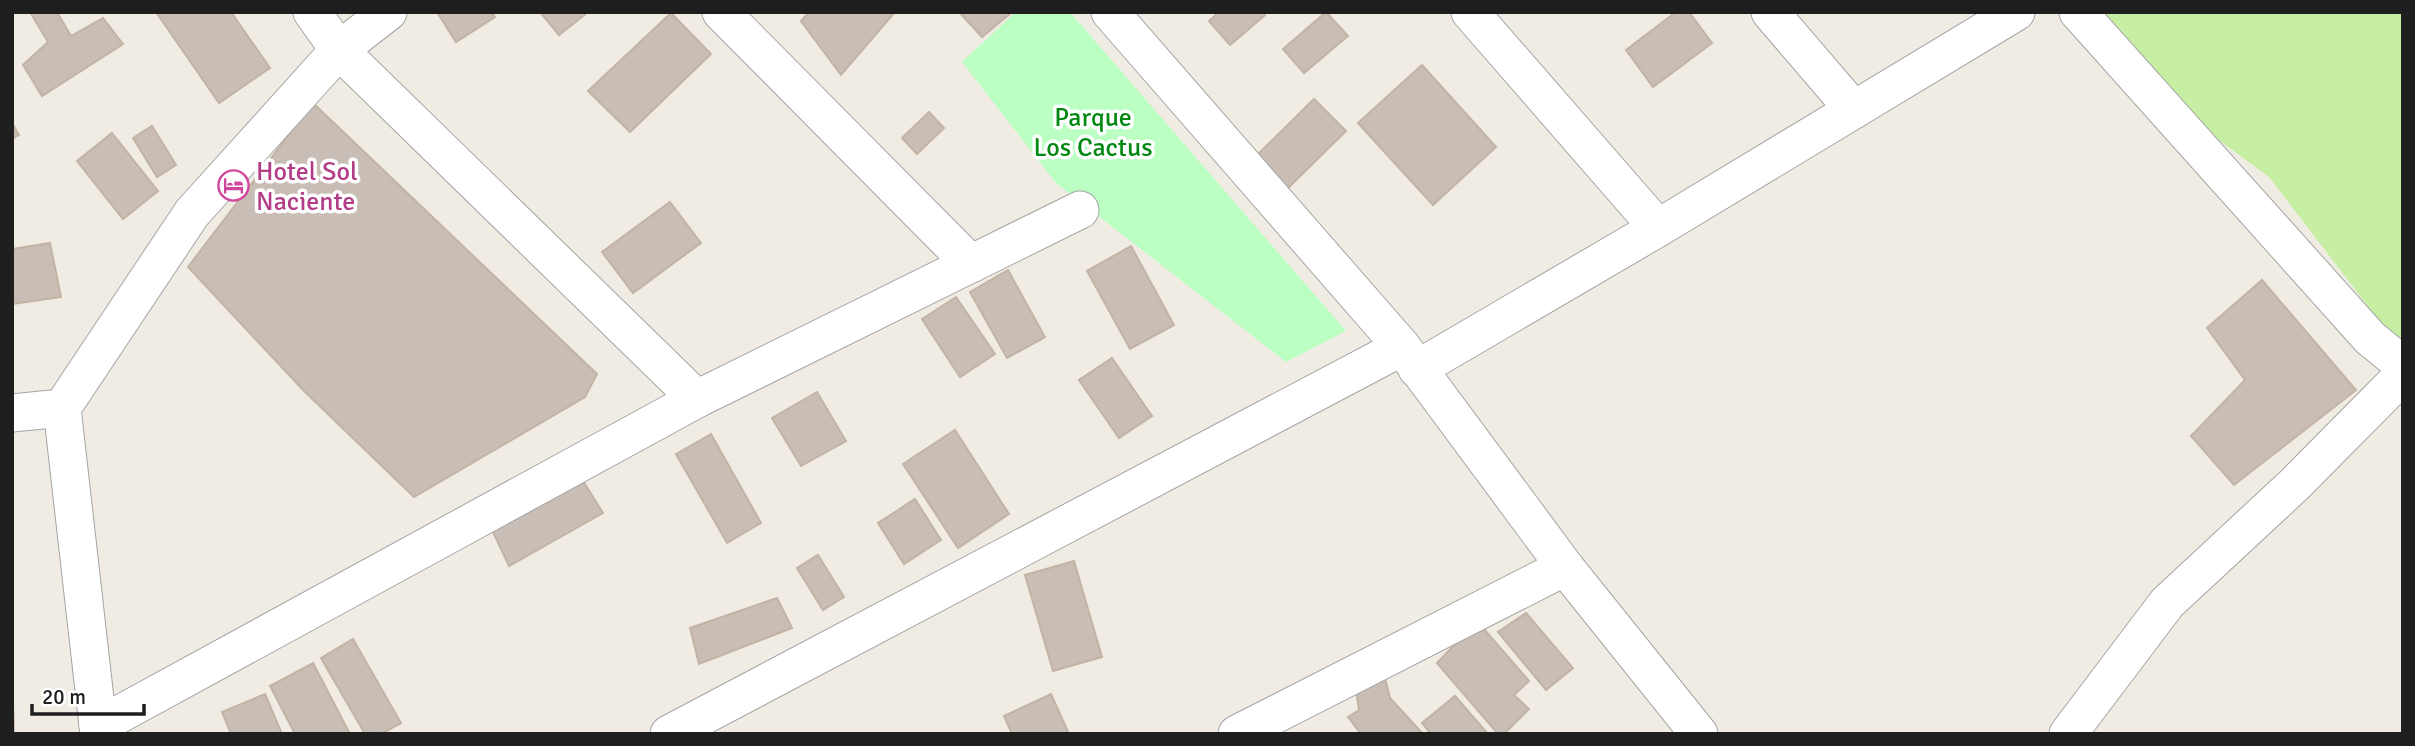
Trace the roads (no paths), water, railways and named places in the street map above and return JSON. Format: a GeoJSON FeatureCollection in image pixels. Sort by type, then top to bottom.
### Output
{"type":"FeatureCollection","features":[{"type":"Feature","properties":{"kind":"street"},"geometry":{"type":"LineString","coordinates":[[313,12],[339,50],[697,399]]}},
{"type":"Feature","properties":{"kind":"street"},"geometry":{"type":"LineString","coordinates":[[388,12],[339,50],[192,213],[62,408],[99,730],[697,399],[1080,210]]}},
{"type":"Feature","properties":{"kind":"street"},"geometry":{"type":"LineString","coordinates":[[721,12],[971,264]]}},
{"type":"Feature","properties":{"kind":"street"},"geometry":{"type":"LineString","coordinates":[[1110,12],[1409,358],[1565,568],[1699,734]]}},
{"type":"Feature","properties":{"kind":"street"},"geometry":{"type":"LineString","coordinates":[[1470,12],[1658,228]]}},
{"type":"Feature","properties":{"kind":"street"},"geometry":{"type":"LineString","coordinates":[[1770,12],[1854,110]]}},
{"type":"Feature","properties":{"kind":"street"},"geometry":{"type":"LineString","coordinates":[[669,734],[1409,358],[1658,228],[2016,12]]}},
{"type":"Feature","properties":{"kind":"street"},"geometry":{"type":"LineString","coordinates":[[2078,12],[2370,338],[2403,365]]}},
{"type":"Feature","properties":{"kind":"street"},"geometry":{"type":"LineString","coordinates":[[2068,734],[2167,603],[2294,485],[2403,375]]}},
{"type":"Feature","properties":{"kind":"street"},"geometry":{"type":"LineString","coordinates":[[12,414],[62,408]]}},
{"type":"Feature","properties":{"kind":"street"},"geometry":{"type":"LineString","coordinates":[[1237,734],[1565,568]]}},
{"type":"Feature","properties":{"kind":"place","name":"Hotel Sol Naciente"},"geometry":{"type":"Point","coordinates":[233,186]}},
{"type":"Feature","properties":{"kind":"park label","name":"Parque Los Cactus"},"geometry":{"type":"Point","coordinates":[1093,132]}}]}
